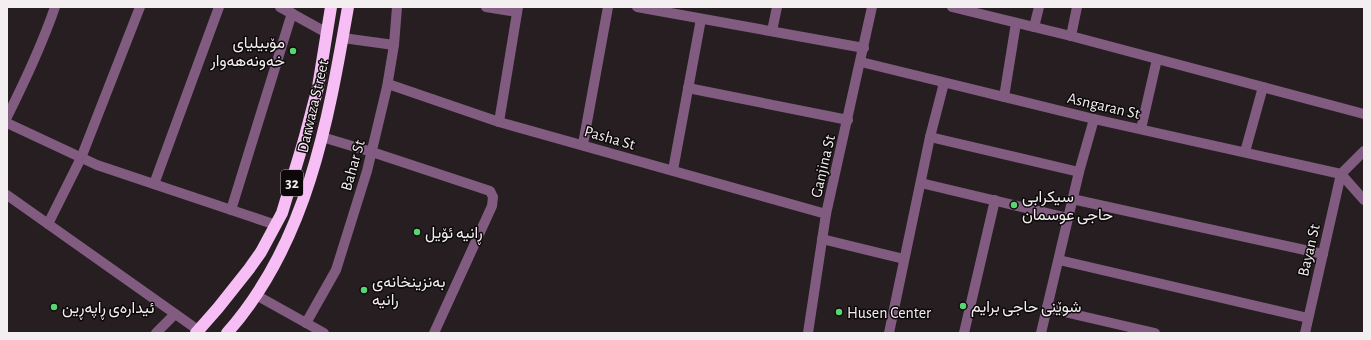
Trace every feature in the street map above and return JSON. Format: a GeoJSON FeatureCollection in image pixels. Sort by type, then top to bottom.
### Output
{"type":"FeatureCollection","features":[{"type":"Feature","properties":{"kind":"highway","name":"32"},"geometry":{"type":"LineString","coordinates":[[197,332],[245,275],[261,252],[276,225],[286,202],[318,87],[331,7]]}},
{"type":"Feature","properties":{"kind":"highway","name":"Darwaza Street"},"geometry":{"type":"LineString","coordinates":[[227,333],[256,295],[283,248],[297,218],[309,185],[322,137],[348,7]]}},
{"type":"Feature","properties":{"kind":"street"},"geometry":{"type":"LineString","coordinates":[[7,117],[21,91],[55,7]]}},
{"type":"Feature","properties":{"kind":"street"},"geometry":{"type":"LineString","coordinates":[[48,224],[81,158],[140,7]]}},
{"type":"Feature","properties":{"kind":"street"},"geometry":{"type":"LineString","coordinates":[[154,184],[219,7]]}},
{"type":"Feature","properties":{"kind":"street"},"geometry":{"type":"LineString","coordinates":[[280,7],[327,33]]}},
{"type":"Feature","properties":{"kind":"street","name":"Bahar St"},"geometry":{"type":"LineString","coordinates":[[306,323],[336,270],[372,152],[388,84],[394,45],[397,7]]}},
{"type":"Feature","properties":{"kind":"street"},"geometry":{"type":"LineString","coordinates":[[486,7],[517,9],[499,122]]}},
{"type":"Feature","properties":{"kind":"street"},"geometry":{"type":"LineString","coordinates":[[584,144],[608,7]]}},
{"type":"Feature","properties":{"kind":"street"},"geometry":{"type":"LineString","coordinates":[[637,7],[864,48]]}},
{"type":"Feature","properties":{"kind":"street"},"geometry":{"type":"LineString","coordinates":[[772,31],[777,7]]}},
{"type":"Feature","properties":{"kind":"street","name":"Ganjina St"},"geometry":{"type":"LineString","coordinates":[[808,333],[826,214],[872,7]]}},
{"type":"Feature","properties":{"kind":"street"},"geometry":{"type":"LineString","coordinates":[[952,7],[1071,36],[1364,114]]}},
{"type":"Feature","properties":{"kind":"street"},"geometry":{"type":"LineString","coordinates":[[1034,27],[1039,7]]}},
{"type":"Feature","properties":{"kind":"street"},"geometry":{"type":"LineString","coordinates":[[1071,36],[1077,7]]}},
{"type":"Feature","properties":{"kind":"street"},"geometry":{"type":"LineString","coordinates":[[231,210],[292,13]]}},
{"type":"Feature","properties":{"kind":"street"},"geometry":{"type":"LineString","coordinates":[[673,170],[701,18]]}},
{"type":"Feature","properties":{"kind":"street"},"geometry":{"type":"LineString","coordinates":[[1004,97],[1016,23]]}},
{"type":"Feature","properties":{"kind":"street"},"geometry":{"type":"LineString","coordinates":[[343,38],[394,45]]}},
{"type":"Feature","properties":{"kind":"street"},"geometry":{"type":"LineString","coordinates":[[1141,129],[1156,59]]}},
{"type":"Feature","properties":{"kind":"street","name":"Asngaran St"},"geometry":{"type":"LineString","coordinates":[[861,62],[1094,119],[1341,174]]}},
{"type":"Feature","properties":{"kind":"street"},"geometry":{"type":"LineString","coordinates":[[889,333],[930,137],[944,83]]}},
{"type":"Feature","properties":{"kind":"street","name":"Pasha St"},"geometry":{"type":"LineString","coordinates":[[388,84],[499,122],[584,144],[826,214]]}},
{"type":"Feature","properties":{"kind":"street"},"geometry":{"type":"LineString","coordinates":[[1245,152],[1262,87]]}},
{"type":"Feature","properties":{"kind":"street"},"geometry":{"type":"LineString","coordinates":[[688,88],[848,120]]}},
{"type":"Feature","properties":{"kind":"street"},"geometry":{"type":"LineString","coordinates":[[1041,333],[1072,199],[1094,119]]}},
{"type":"Feature","properties":{"kind":"street"},"geometry":{"type":"LineString","coordinates":[[7,123],[97,165],[276,225]]}},
{"type":"Feature","properties":{"kind":"street"},"geometry":{"type":"LineString","coordinates":[[322,137],[372,152],[490,192],[493,197],[492,206],[434,333]]}},
{"type":"Feature","properties":{"kind":"street"},"geometry":{"type":"LineString","coordinates":[[930,137],[1079,172]]}},
{"type":"Feature","properties":{"kind":"street"},"geometry":{"type":"LineString","coordinates":[[1364,151],[1341,174],[1364,200]]}},
{"type":"Feature","properties":{"kind":"street","name":"Bayan St"},"geometry":{"type":"LineString","coordinates":[[1305,333],[1341,174]]}},
{"type":"Feature","properties":{"kind":"street"},"geometry":{"type":"LineString","coordinates":[[920,183],[1068,218]]}},
{"type":"Feature","properties":{"kind":"street"},"geometry":{"type":"LineString","coordinates":[[7,195],[175,314],[197,332]]}},
{"type":"Feature","properties":{"kind":"street"},"geometry":{"type":"LineString","coordinates":[[1072,199],[1323,254]]}},
{"type":"Feature","properties":{"kind":"street"},"geometry":{"type":"LineString","coordinates":[[964,333],[995,200]]}},
{"type":"Feature","properties":{"kind":"street"},"geometry":{"type":"LineString","coordinates":[[822,239],[904,259]]}},
{"type":"Feature","properties":{"kind":"street"},"geometry":{"type":"LineString","coordinates":[[1058,260],[1308,318]]}},
{"type":"Feature","properties":{"kind":"street"},"geometry":{"type":"LineString","coordinates":[[256,295],[324,333]]}},
{"type":"Feature","properties":{"kind":"street"},"geometry":{"type":"LineString","coordinates":[[1047,308],[1155,333]]}},
{"type":"Feature","properties":{"kind":"street"},"geometry":{"type":"LineString","coordinates":[[156,333],[175,314]]}},
{"type":"Feature","properties":{"kind":"place","name":"مۆبیلیای خەونەهەوار"},"geometry":{"type":"Point","coordinates":[293,51]}},
{"type":"Feature","properties":{"kind":"place","name":"سیکرابی حاجی عوسمان"},"geometry":{"type":"Point","coordinates":[1014,205]}},
{"type":"Feature","properties":{"kind":"place","name":"ڕانیە ئۆیل"},"geometry":{"type":"Point","coordinates":[417,232]}},
{"type":"Feature","properties":{"kind":"place","name":"بەنزینخانەی رانیە"},"geometry":{"type":"Point","coordinates":[364,290]}},
{"type":"Feature","properties":{"kind":"place","name":"شوێنی حاجی برایم"},"geometry":{"type":"Point","coordinates":[963,306]}},
{"type":"Feature","properties":{"kind":"place","name":"ئیدارەی ڕاپەڕین"},"geometry":{"type":"Point","coordinates":[54,307]}},
{"type":"Feature","properties":{"kind":"place","name":"Husen Center"},"geometry":{"type":"Point","coordinates":[839,312]}}]}
